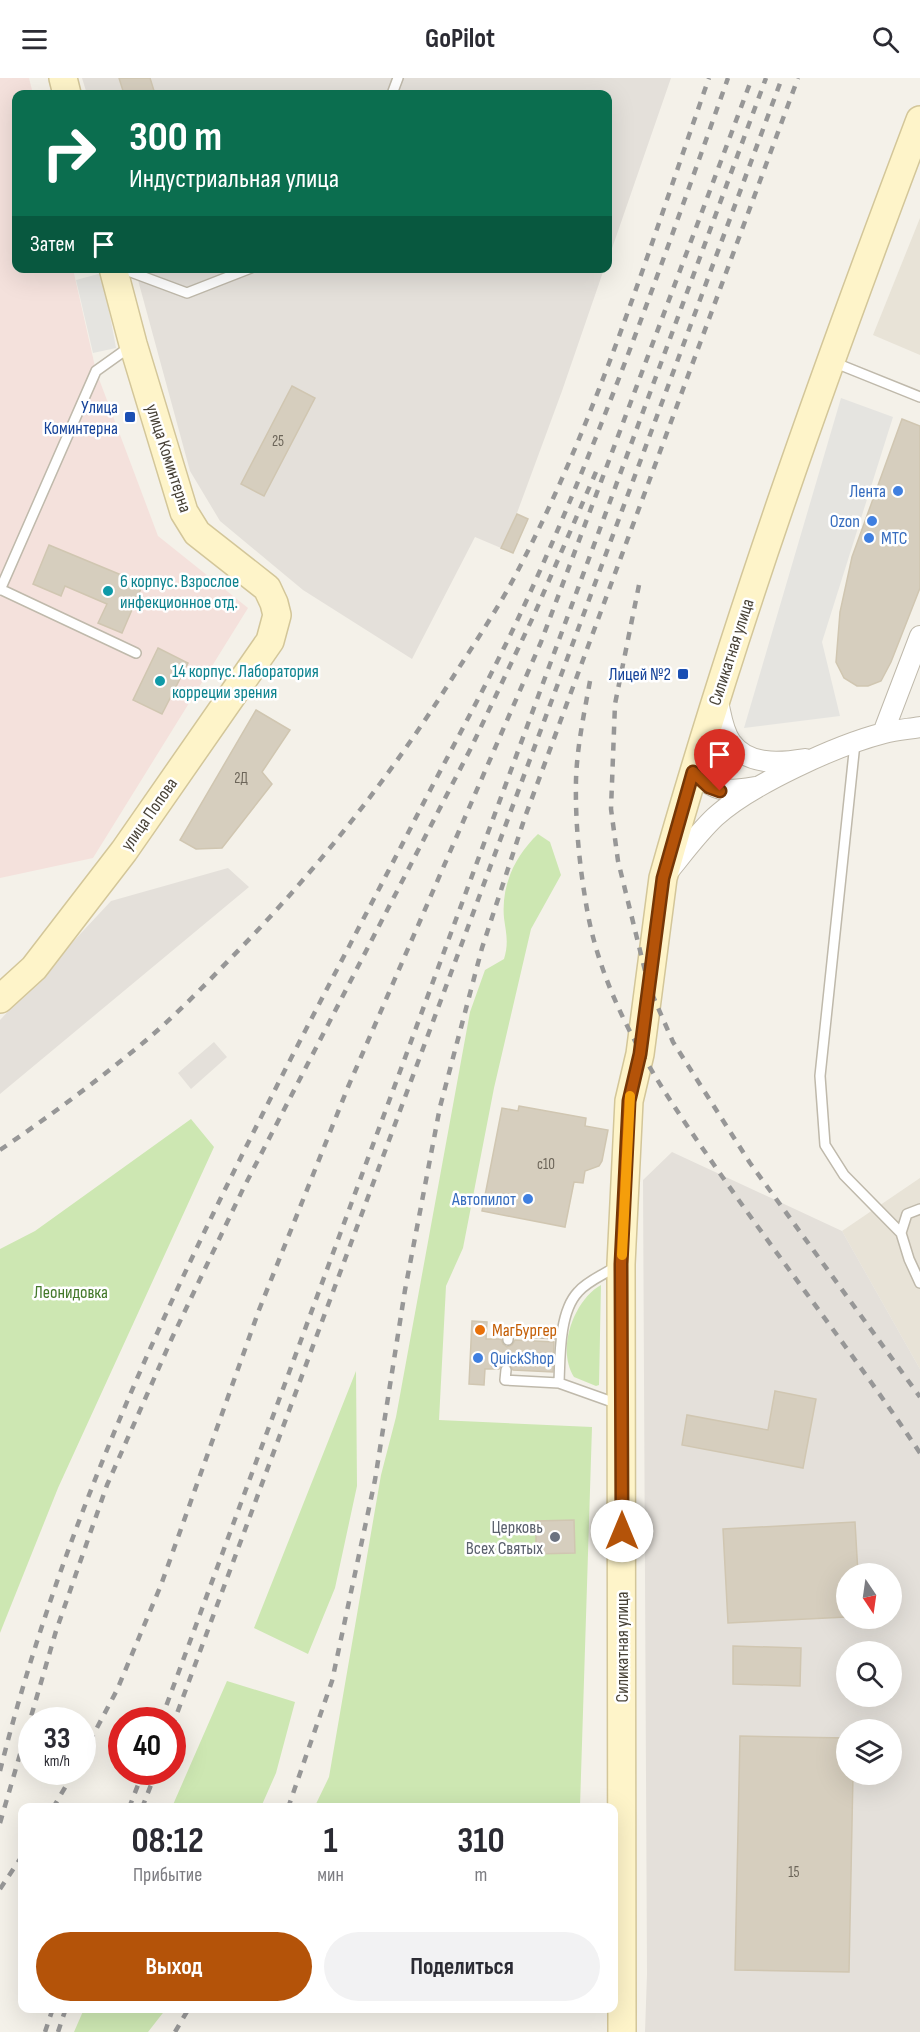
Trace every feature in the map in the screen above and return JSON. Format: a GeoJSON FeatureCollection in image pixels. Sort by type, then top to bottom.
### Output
{"type":"FeatureCollection","features":[{"type":"Feature","properties":{"kind":"street","name":"Силикатная улица"},"geometry":{"type":"LineString","coordinates":[[622,2032],[621,1264],[629,1101],[642,1045],[663,878],[716,694],[831,361],[920,120]]}},
{"type":"Feature","properties":{"kind":"street","name":"улица Коминтерна"},"geometry":{"type":"LineString","coordinates":[[109,273],[124,348],[184,512],[197,533],[267,588],[277,615]]}},
{"type":"Feature","properties":{"kind":"street","name":"улица Попова"},"geometry":{"type":"LineString","coordinates":[[0,999],[34,968],[123,851],[270,642],[277,615]]}},
{"type":"Feature","properties":{"kind":"street"},"geometry":{"type":"LineString","coordinates":[[883,733],[920,636]]}},
{"type":"Feature","properties":{"kind":"street"},"geometry":{"type":"LineString","coordinates":[[716,694],[731,743],[744,752],[763,762],[784,762],[822,756]]}},
{"type":"Feature","properties":{"kind":"street"},"geometry":{"type":"LineString","coordinates":[[663,878],[715,817],[759,787],[822,756],[855,743],[883,733],[920,727]]}},
{"type":"Feature","properties":{"kind":"street"},"geometry":{"type":"LineString","coordinates":[[693,772],[709,787],[720,791],[759,787]]}},
{"type":"Feature","properties":{"kind":"lane"},"geometry":{"type":"LineString","coordinates":[[133,273],[187,293],[238,273]]}},
{"type":"Feature","properties":{"kind":"lane"},"geometry":{"type":"LineString","coordinates":[[124,348],[96,371],[0,589],[136,653]]}},
{"type":"Feature","properties":{"kind":"lane"},"geometry":{"type":"LineString","coordinates":[[831,361],[920,397]]}},
{"type":"Feature","properties":{"kind":"lane"},"geometry":{"type":"LineString","coordinates":[[855,743],[820,1076],[825,1145],[844,1175],[901,1233],[920,1283]]}},
{"type":"Feature","properties":{"kind":"lane"},"geometry":{"type":"LineString","coordinates":[[901,1233],[907,1214],[920,1209]]}},
{"type":"Feature","properties":{"kind":"lane"},"geometry":{"type":"LineString","coordinates":[[559,1383],[562,1334],[569,1305],[578,1291],[621,1264]]}},
{"type":"Feature","properties":{"kind":"lane"},"geometry":{"type":"LineString","coordinates":[[508,1340],[508,1331],[529,1337],[562,1334]]}},
{"type":"Feature","properties":{"kind":"lane"},"geometry":{"type":"LineString","coordinates":[[506,1370],[505,1380],[527,1376],[543,1377],[622,1406]]}},
{"type":"Feature","properties":{"kind":"shaded area"},"geometry":{"type":"Polygon","coordinates":[[[0,78],[29,78],[32,90],[12,90],[12,273],[74,273],[96,371],[158,536],[248,608],[93,858],[0,878],[0,78]]]}},
{"type":"Feature","properties":{"kind":"shaded area"},"geometry":{"type":"Polygon","coordinates":[[[82,78],[671,78],[612,248],[612,90],[86,90],[82,78]]]}},
{"type":"Feature","properties":{"kind":"shaded area"},"geometry":{"type":"Polygon","coordinates":[[[920,218],[920,355],[873,335],[920,218]]]}},
{"type":"Feature","properties":{"kind":"shaded area"},"geometry":{"type":"Polygon","coordinates":[[[102,273],[116,348],[93,353],[76,280],[102,273]]]}},
{"type":"Feature","properties":{"kind":"shaded area"},"geometry":{"type":"Polygon","coordinates":[[[136,273],[603,273],[517,513],[501,548],[475,537],[412,659],[303,590],[220,521],[190,471],[136,273]]]}},
{"type":"Feature","properties":{"kind":"shaded area"},"geometry":{"type":"Polygon","coordinates":[[[841,398],[893,417],[822,642],[840,716],[744,728],[841,398]]]}},
{"type":"Feature","properties":{"kind":"shaded area"},"geometry":{"type":"Polygon","coordinates":[[[228,868],[249,887],[0,1094],[0,1020],[111,901],[228,868]]]}},
{"type":"Feature","properties":{"kind":"shaded area"},"geometry":{"type":"Polygon","coordinates":[[[214,1042],[227,1057],[191,1089],[178,1073],[214,1042]]]}},
{"type":"Feature","properties":{"kind":"shaded area"},"geometry":{"type":"Polygon","coordinates":[[[672,1152],[842,1231],[920,1369],[920,2032],[645,2032],[647,1974],[643,1180],[672,1152]]]}},
{"type":"Feature","properties":{"kind":"shaded area"},"geometry":{"type":"Polygon","coordinates":[[[920,1178],[920,1369],[842,1231],[920,1178]]]}},
{"type":"Feature","properties":{"kind":"green space"},"geometry":{"type":"Polygon","coordinates":[[[538,834],[550,842],[561,875],[531,929],[494,1088],[463,1248],[446,1286],[439,1420],[592,1427],[580,1803],[316,1803],[329,1777],[381,1475],[396,1417],[470,1012],[485,970],[504,959],[506,953],[505,894],[511,872],[523,852],[538,834]],[[574,1520],[536,1521],[537,1554],[574,1553],[574,1520]]]}},
{"type":"Feature","properties":{"kind":"green space","name":"Леонидовка"},"geometry":{"type":"Polygon","coordinates":[[[191,1119],[214,1147],[58,1488],[0,1633],[0,1249],[35,1231],[191,1119]]]}},
{"type":"Feature","properties":{"kind":"green space"},"geometry":{"type":"Polygon","coordinates":[[[601,1285],[599,1385],[596,1386],[574,1377],[567,1353],[571,1326],[576,1313],[591,1292],[601,1285]]]}},
{"type":"Feature","properties":{"kind":"green space"},"geometry":{"type":"Polygon","coordinates":[[[356,1371],[357,1486],[335,1588],[308,1654],[254,1628],[356,1371]]]}},
{"type":"Feature","properties":{"kind":"green space"},"geometry":{"type":"Polygon","coordinates":[[[227,1681],[295,1702],[276,1773],[263,1803],[174,1803],[182,1785],[186,1785],[186,1775],[227,1681]]]}},
{"type":"Feature","properties":{"kind":"green space"},"geometry":{"type":"Polygon","coordinates":[[[82,2013],[163,2013],[148,2032],[74,2032],[82,2013]]]}},
{"type":"Feature","properties":{"kind":"building"},"geometry":{"type":"Polygon","coordinates":[[[119,78],[150,78],[154,90],[123,90],[119,78]]]}},
{"type":"Feature","properties":{"kind":"building"},"geometry":{"type":"Polygon","coordinates":[[[292,386],[315,398],[264,496],[241,484],[292,386]]]}},
{"type":"Feature","properties":{"kind":"building","name":"Лента"},"geometry":{"type":"Polygon","coordinates":[[[902,419],[920,426],[920,588],[891,662],[881,681],[868,686],[857,686],[844,678],[836,662],[840,612],[852,557],[902,419]]]}},
{"type":"Feature","properties":{"kind":"building"},"geometry":{"type":"Polygon","coordinates":[[[517,514],[528,519],[513,553],[501,548],[517,514]]]}},
{"type":"Feature","properties":{"kind":"building","name":"6 корпус. Взрослое инфекционное отд."},"geometry":{"type":"Polygon","coordinates":[[[49,545],[143,584],[122,633],[98,623],[107,604],[65,586],[61,596],[33,584],[49,545]]]}},
{"type":"Feature","properties":{"kind":"building","name":"14 корпус. Лаборатория корреции зрения"},"geometry":{"type":"Polygon","coordinates":[[[158,648],[188,663],[162,714],[133,700],[158,648]]]}},
{"type":"Feature","properties":{"kind":"building"},"geometry":{"type":"Polygon","coordinates":[[[256,710],[290,730],[262,772],[272,784],[222,848],[196,849],[180,840],[256,710]]]}},
{"type":"Feature","properties":{"kind":"building"},"geometry":{"type":"Polygon","coordinates":[[[519,1106],[586,1118],[585,1126],[608,1130],[599,1166],[585,1171],[583,1183],[574,1182],[565,1227],[482,1211],[502,1108],[518,1111],[519,1106]]]}},
{"type":"Feature","properties":{"kind":"building"},"geometry":{"type":"Polygon","coordinates":[[[472,1321],[487,1322],[486,1339],[501,1339],[507,1347],[515,1340],[554,1342],[553,1372],[513,1370],[506,1363],[499,1369],[485,1369],[484,1385],[469,1384],[472,1321]]]}},
{"type":"Feature","properties":{"kind":"building"},"geometry":{"type":"Polygon","coordinates":[[[775,1391],[816,1399],[803,1468],[682,1445],[687,1415],[768,1430],[775,1391]]]}},
{"type":"Feature","properties":{"kind":"building","name":"Церковь Всех Святых"},"geometry":{"type":"Polygon","coordinates":[[[574,1520],[575,1553],[536,1554],[536,1521],[574,1520]]]}},
{"type":"Feature","properties":{"kind":"building"},"geometry":{"type":"Polygon","coordinates":[[[855,1522],[857,1563],[836,1563],[836,1618],[728,1623],[723,1529],[855,1522]]]}},
{"type":"Feature","properties":{"kind":"building"},"geometry":{"type":"Polygon","coordinates":[[[733,1646],[801,1648],[800,1686],[733,1684],[733,1646]]]}},
{"type":"Feature","properties":{"kind":"building"},"geometry":{"type":"Polygon","coordinates":[[[740,1736],[836,1738],[836,1785],[853,1785],[849,1972],[735,1970],[740,1736]]]}},
{"type":"Feature","properties":{"kind":"railway"},"geometry":{"type":"LineString","coordinates":[[0,1150],[121,1061],[184,1006],[260,928],[320,860],[403,753],[508,589],[545,516],[621,331],[709,78]]}},
{"type":"Feature","properties":{"kind":"railway"},"geometry":{"type":"LineString","coordinates":[[0,1771],[35,1648],[77,1528],[124,1409],[176,1293],[288,1063],[524,606],[607,410],[728,78]]}},
{"type":"Feature","properties":{"kind":"railway"},"geometry":{"type":"LineString","coordinates":[[96,1730],[117,1690],[161,1585],[259,1310],[348,1087],[541,642],[752,78]]}},
{"type":"Feature","properties":{"kind":"railway"},"geometry":{"type":"LineString","coordinates":[[166,1707],[766,78]]}},
{"type":"Feature","properties":{"kind":"railway"},"geometry":{"type":"LineString","coordinates":[[179,1707],[782,78]]}},
{"type":"Feature","properties":{"kind":"railway"},"geometry":{"type":"LineString","coordinates":[[290,1803],[332,1681],[375,1480],[405,1290],[440,1107],[482,948],[525,817],[798,78]]}},
{"type":"Feature","properties":{"kind":"railway"},"geometry":{"type":"LineString","coordinates":[[0,1823],[56,1631],[107,1485],[172,1338],[243,1189],[471,748],[534,615],[599,465]]}},
{"type":"Feature","properties":{"kind":"railway"},"geometry":{"type":"LineString","coordinates":[[639,585],[615,704],[611,809],[618,861],[649,987],[673,1042],[750,1163],[920,1397]]}},
{"type":"Feature","properties":{"kind":"railway"},"geometry":{"type":"LineString","coordinates":[[590,681],[577,768],[577,831],[580,865],[588,915],[597,951],[623,1018],[658,1082],[678,1112],[920,1453]]}},
{"type":"Feature","properties":{"kind":"railway"},"geometry":{"type":"LineString","coordinates":[[56,1803],[66,1785]]}},
{"type":"Feature","properties":{"kind":"railway"},"geometry":{"type":"LineString","coordinates":[[131,1803],[138,1785]]}},
{"type":"Feature","properties":{"kind":"railway"},"geometry":{"type":"LineString","coordinates":[[144,1803],[151,1785]]}},
{"type":"Feature","properties":{"kind":"railway"},"geometry":{"type":"LineString","coordinates":[[0,1889],[18,1862]]}},
{"type":"Feature","properties":{"kind":"railway"},"geometry":{"type":"LineString","coordinates":[[45,2032],[51,2013]]}},
{"type":"Feature","properties":{"kind":"railway"},"geometry":{"type":"LineString","coordinates":[[58,2032],[64,2013]]}},
{"type":"Feature","properties":{"kind":"railway"},"geometry":{"type":"LineString","coordinates":[[175,2032],[186,2013]]}},
{"type":"Feature","properties":{"kind":"slow traffic"},"geometry":{"type":"LineString","coordinates":[[622,1255],[630,1096]]}},
{"type":"Feature","properties":{"kind":"place","name":"Улица Коминтерна"},"geometry":{"type":"Point","coordinates":[130,417]}},
{"type":"Feature","properties":{"kind":"place","name":"Лента"},"geometry":{"type":"Point","coordinates":[898,491]}},
{"type":"Feature","properties":{"kind":"place","name":"Ozon"},"geometry":{"type":"Point","coordinates":[872,521]}},
{"type":"Feature","properties":{"kind":"place","name":"МТС"},"geometry":{"type":"Point","coordinates":[869,538]}},
{"type":"Feature","properties":{"kind":"place","name":"6 корпус. Взрослое инфекционное отд."},"geometry":{"type":"Point","coordinates":[108,591]}},
{"type":"Feature","properties":{"kind":"place","name":"Лицей №2"},"geometry":{"type":"Point","coordinates":[683,674]}},
{"type":"Feature","properties":{"kind":"place","name":"14 корпус. Лаборатория корреции зрения"},"geometry":{"type":"Point","coordinates":[160,681]}},
{"type":"Feature","properties":{"kind":"place","name":"Автопилот"},"geometry":{"type":"Point","coordinates":[528,1199]}},
{"type":"Feature","properties":{"kind":"place","name":"МагБургер"},"geometry":{"type":"Point","coordinates":[480,1330]}},
{"type":"Feature","properties":{"kind":"place","name":"QuickShop"},"geometry":{"type":"Point","coordinates":[478,1358]}},
{"type":"Feature","properties":{"kind":"place","name":"Церковь Всех Святых"},"geometry":{"type":"Point","coordinates":[555,1537]}},
{"type":"Feature","properties":{"kind":"route"},"geometry":{"type":"LineString","coordinates":[[622,1531],[621,1264],[629,1101],[646,1017],[652,948],[663,878],[693,772],[709,787],[720,791]]}}]}
